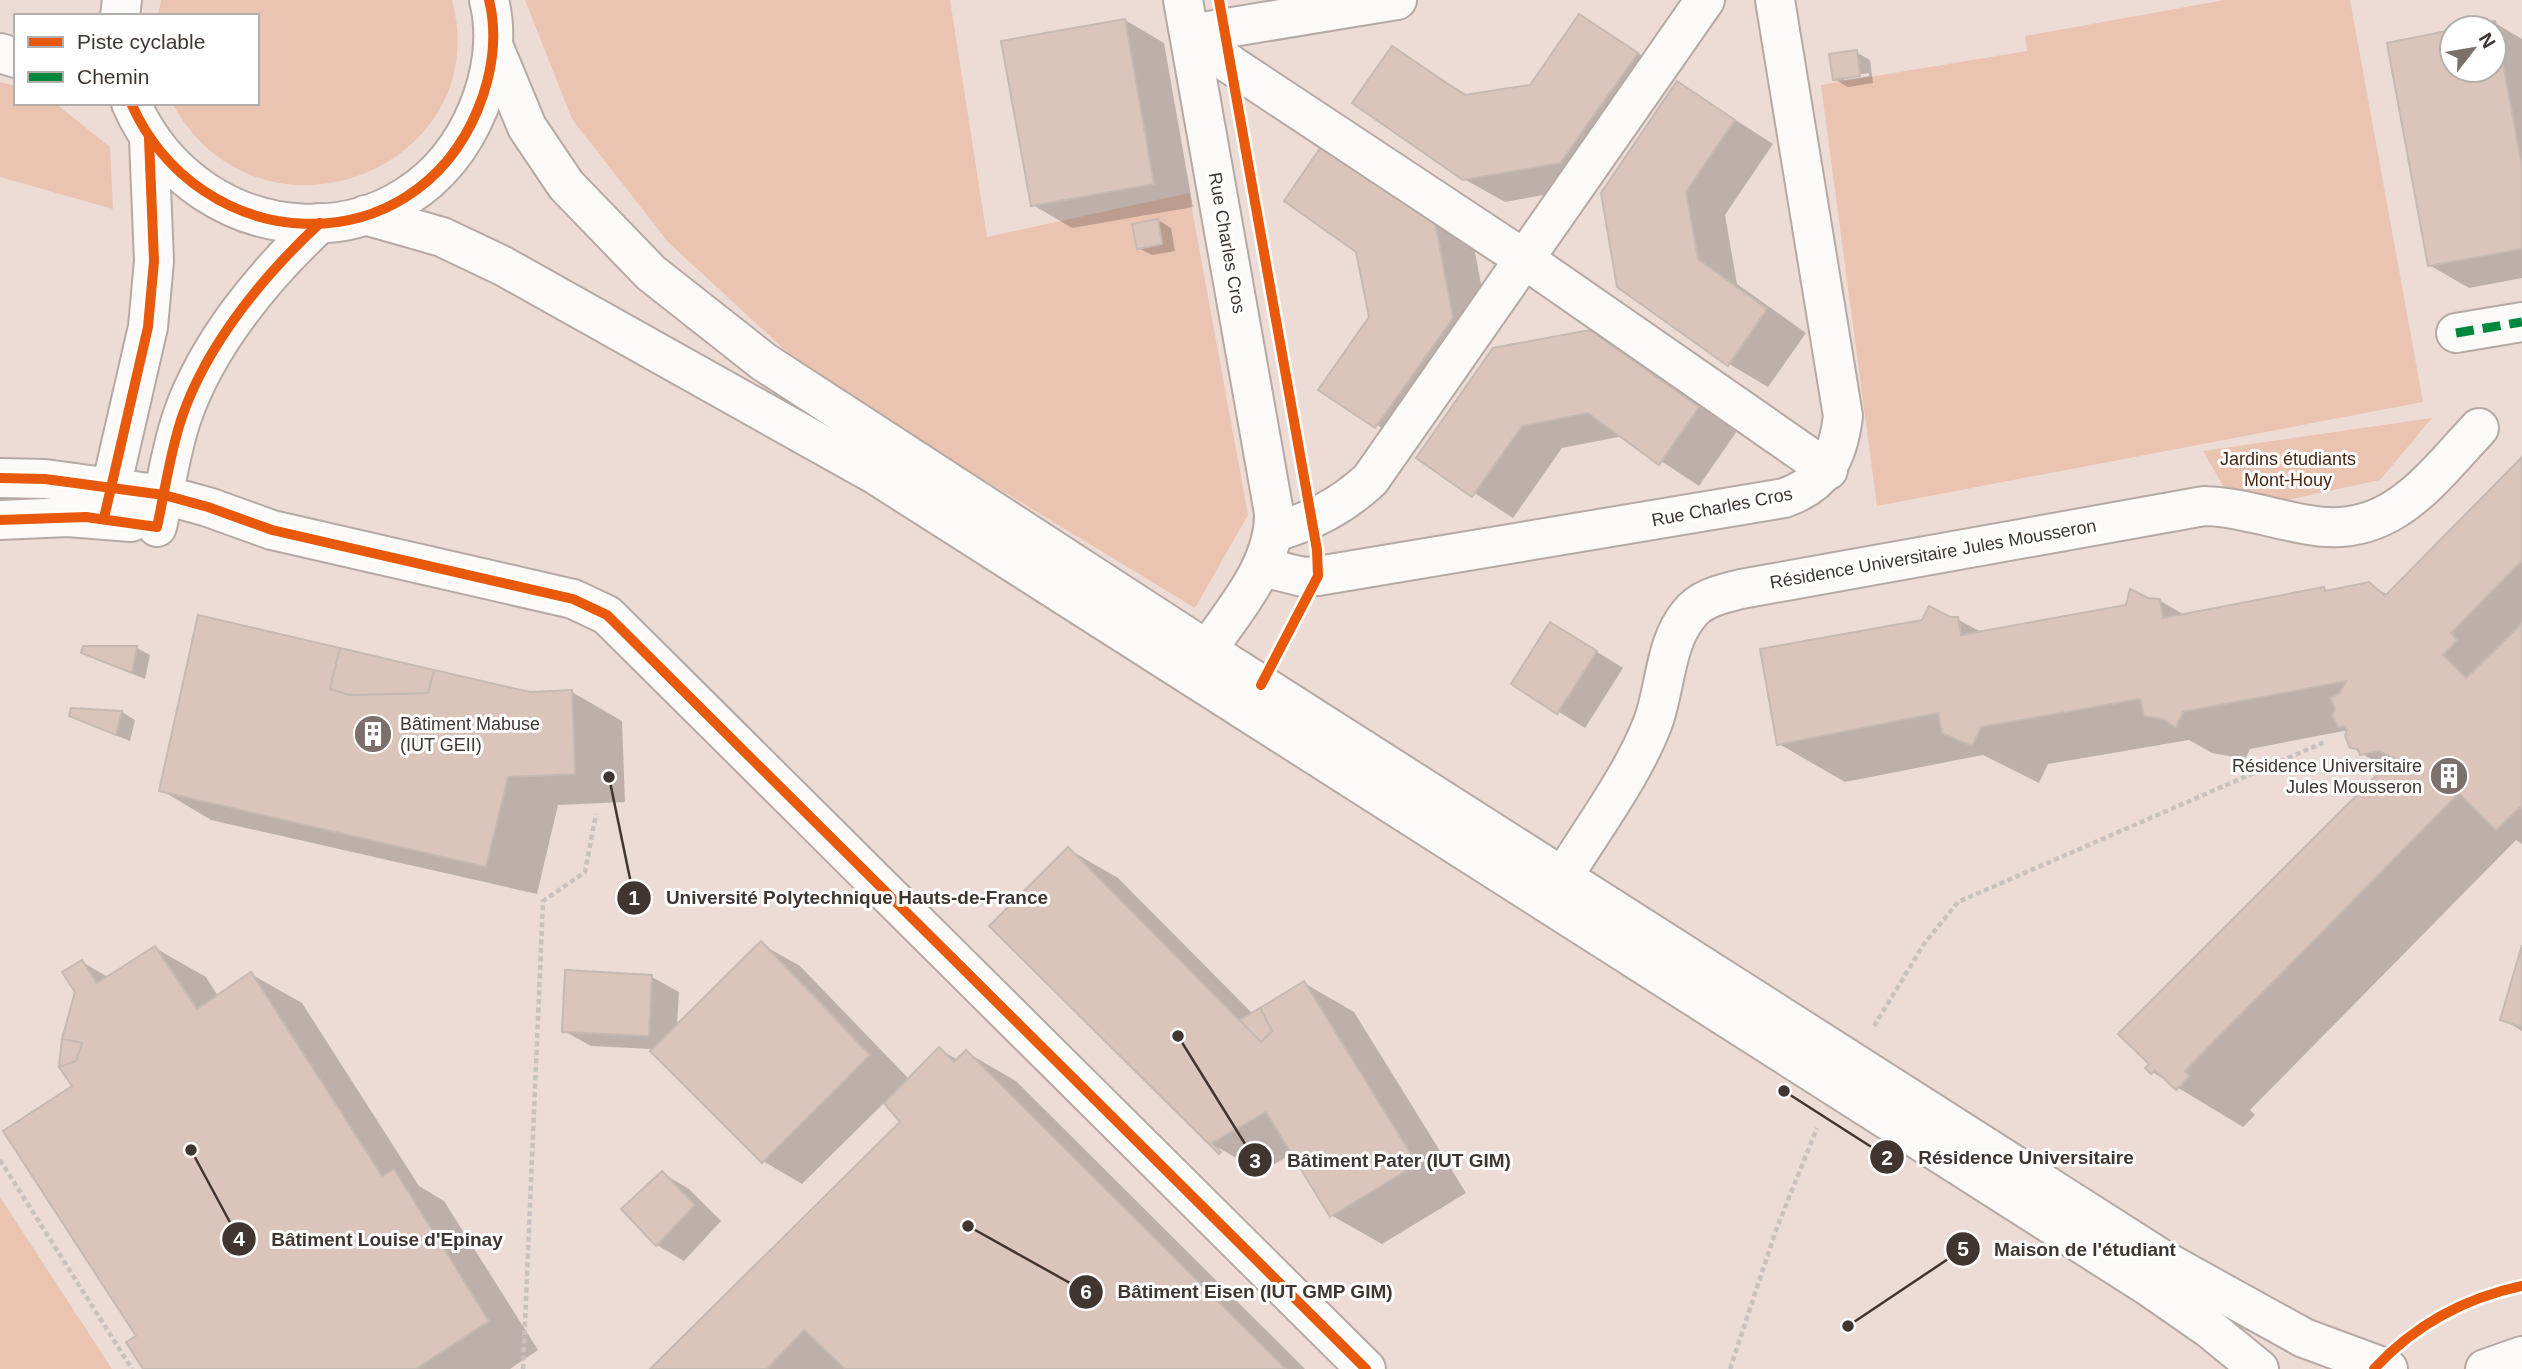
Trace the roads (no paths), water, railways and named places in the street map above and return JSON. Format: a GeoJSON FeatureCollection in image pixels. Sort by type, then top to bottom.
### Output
{"type":"FeatureCollection","features":[{"type":"Feature","properties":{"kind":"main road"},"geometry":{"type":"LineString","coordinates":[[134,115],[172,167],[215,200],[266,220],[320,223],[365,215],[415,189],[455,150],[482,100],[493,45],[489,0]]}},
{"type":"Feature","properties":{"kind":"main road"},"geometry":{"type":"LineString","coordinates":[[1187,17],[1397,0]]}},
{"type":"Feature","properties":{"kind":"main road"},"geometry":{"type":"LineString","coordinates":[[1207,650],[1268,550],[1335,508],[1370,480],[1705,0]]}},
{"type":"Feature","properties":{"kind":"main road"},"geometry":{"type":"LineString","coordinates":[[1187,17],[1231,65],[1524,259],[1828,470],[1837,452],[1843,416],[1775,0]]}},
{"type":"Feature","properties":{"kind":"main road","name":"Rue Charles Cros"},"geometry":{"type":"LineString","coordinates":[[1187,17],[1274,513],[1268,550],[1296,576],[1318,576],[1784,498],[1815,483],[1828,470]]}},
{"type":"Feature","properties":{"kind":"main road"},"geometry":{"type":"LineString","coordinates":[[493,45],[527,127],[566,185],[616,239],[684,301],[775,370],[1563,877],[2170,1300],[2259,1369]]}},
{"type":"Feature","properties":{"kind":"main road"},"geometry":{"type":"LineString","coordinates":[[108,502],[144,346],[153,284],[154,233],[134,115]]}},
{"type":"Feature","properties":{"kind":"main road"},"geometry":{"type":"LineString","coordinates":[[365,215],[442,237],[513,271],[848,458],[1843,1074],[2181,1271],[2304,1338],[2388,1369]]}},
{"type":"Feature","properties":{"kind":"main road"},"geometry":{"type":"LineString","coordinates":[[160,511],[182,418],[199,377],[264,279],[320,223]]}},
{"type":"Feature","properties":{"kind":"main road"},"geometry":{"type":"LineString","coordinates":[[2456,333],[2522,321]]}},
{"type":"Feature","properties":{"kind":"main road","name":"Résidence Universitaire Jules Mousseron"},"geometry":{"type":"LineString","coordinates":[[1563,877],[1644,743],[1657,709],[1678,630],[1695,606],[1709,599],[1741,589],[2204,506],[2227,507],[2311,526],[2334,527],[2376,521],[2414,499],[2479,428]]}},
{"type":"Feature","properties":{"kind":"main road"},"geometry":{"type":"LineString","coordinates":[[0,478],[160,511],[208,507],[272,530],[573,599],[607,615],[1367,1369]]}},
{"type":"Feature","properties":{"kind":"main road"},"geometry":{"type":"LineString","coordinates":[[0,520],[108,502]]}},
{"type":"Feature","properties":{"kind":"main road"},"geometry":{"type":"LineString","coordinates":[[2485,1369],[2522,1356]]}},
{"type":"Feature","properties":{"kind":"place","name":"Bâtiment Mabuse (IUT GEII)"},"geometry":{"type":"Point","coordinates":[373,734]}},
{"type":"Feature","properties":{"kind":"place","name":"Résidence Universitaire Jules Mousseron"},"geometry":{"type":"Point","coordinates":[2449,776]}},
{"type":"Feature","properties":{"kind":"place","name":"Université Polytechnique Hauts-de-France"},"geometry":{"type":"Point","coordinates":[609,777]}},
{"type":"Feature","properties":{"kind":"place","name":"Bâtiment Pater (IUT GIM)"},"geometry":{"type":"Point","coordinates":[1178,1036]}},
{"type":"Feature","properties":{"kind":"place","name":"Résidence Universitaire"},"geometry":{"type":"Point","coordinates":[1784,1091]}},
{"type":"Feature","properties":{"kind":"place","name":"Bâtiment Louise d'Epinay"},"geometry":{"type":"Point","coordinates":[191,1150]}},
{"type":"Feature","properties":{"kind":"place","name":"Bâtiment Eisen (IUT GMP GIM)"},"geometry":{"type":"Point","coordinates":[968,1226]}},
{"type":"Feature","properties":{"kind":"place","name":"Maison de l'étudiant"},"geometry":{"type":"Point","coordinates":[1848,1326]}},
{"type":"Feature","properties":{"kind":"park label","name":"Jardins étudiants Mont-Houy"},"geometry":{"type":"Point","coordinates":[2288,469]}}]}
